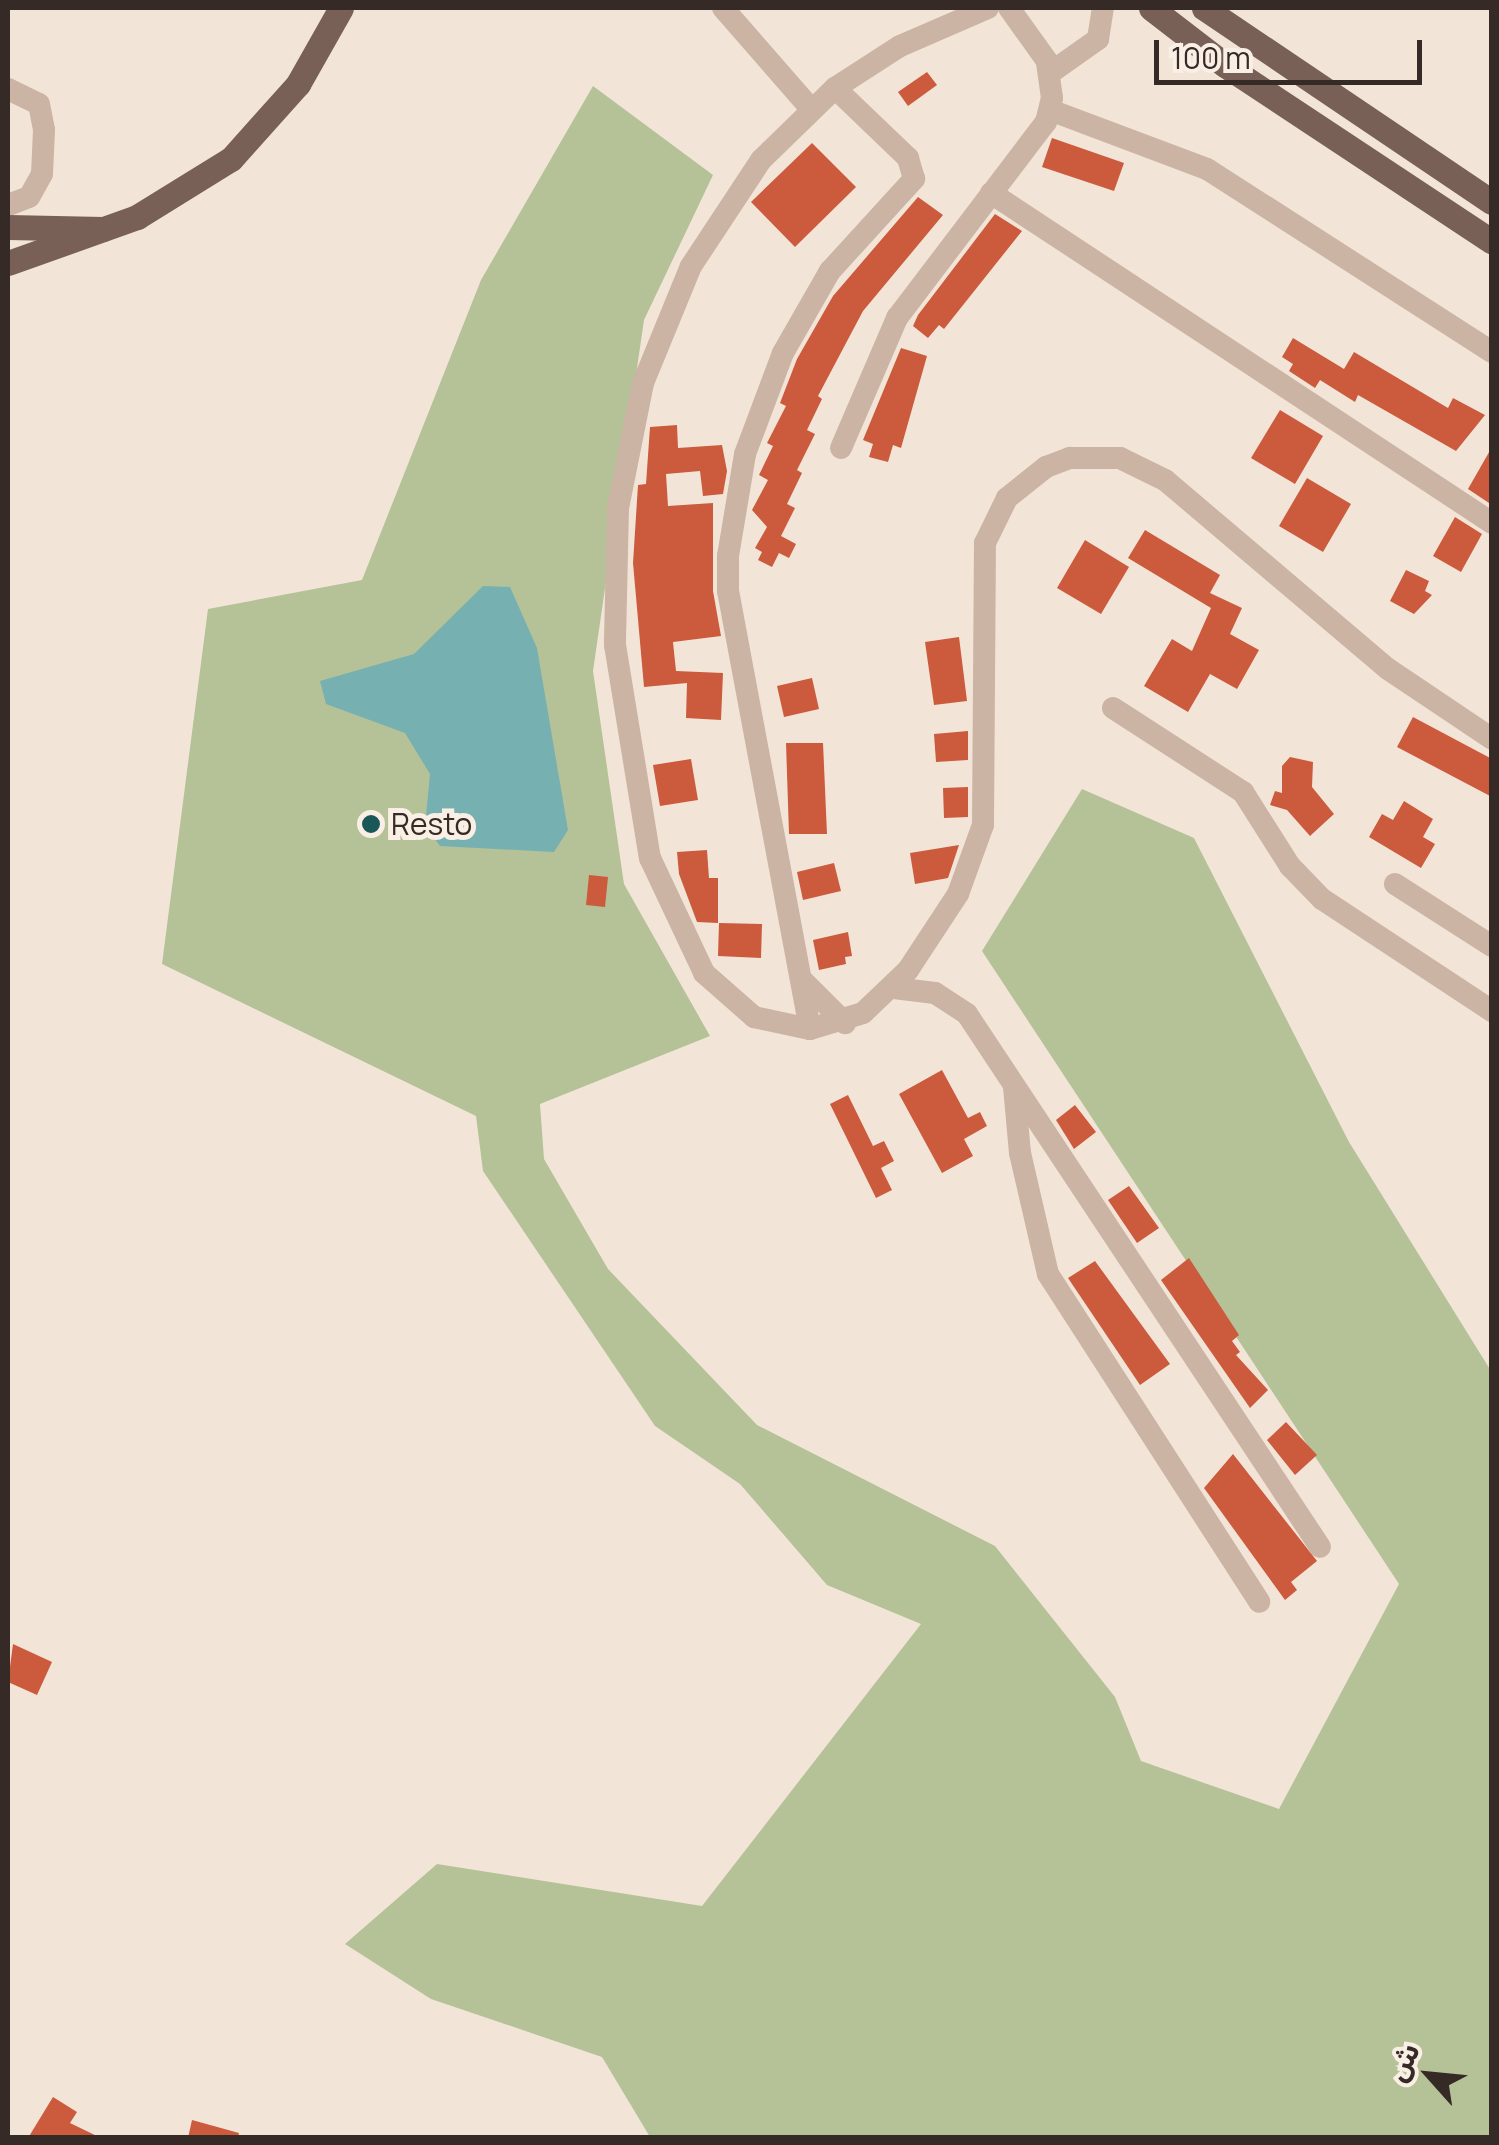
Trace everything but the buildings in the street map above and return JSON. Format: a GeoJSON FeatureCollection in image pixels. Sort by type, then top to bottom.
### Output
{"type":"FeatureCollection","features":[{"type":"Feature","properties":{"kind":"main road"},"geometry":{"type":"LineString","coordinates":[[1152,8],[1225,66],[1492,242]]}},
{"type":"Feature","properties":{"kind":"main road"},"geometry":{"type":"LineString","coordinates":[[1204,8],[1492,202]]}},
{"type":"Feature","properties":{"kind":"main road"},"geometry":{"type":"LineString","coordinates":[[8,264],[108,230],[198,181],[258,136],[336,17]]}},
{"type":"Feature","properties":{"kind":"main road"},"geometry":{"type":"LineString","coordinates":[[8,227],[108,230]]}},
{"type":"Feature","properties":{"kind":"street"},"geometry":{"type":"LineString","coordinates":[[336,17],[351,8]]}},
{"type":"Feature","properties":{"kind":"street"},"geometry":{"type":"LineString","coordinates":[[988,8],[900,46],[834,88],[810,109],[724,212],[664,324],[628,445],[615,571],[624,717],[650,858],[674,917],[704,973],[734,1006],[774,1026],[810,1030],[845,1023],[894,988],[958,894],[976,849],[986,800],[985,543],[1007,498],[1046,467],[1095,456],[1143,466],[1388,669],[1492,739]]}},
{"type":"Feature","properties":{"kind":"street"},"geometry":{"type":"LineString","coordinates":[[841,448],[897,318],[1050,110],[1050,73],[1008,8]]}},
{"type":"Feature","properties":{"kind":"street"},"geometry":{"type":"LineString","coordinates":[[1050,73],[1098,40],[1103,8]]}},
{"type":"Feature","properties":{"kind":"street"},"geometry":{"type":"LineString","coordinates":[[728,9],[810,109]]}},
{"type":"Feature","properties":{"kind":"street"},"geometry":{"type":"LineString","coordinates":[[810,1030],[728,591],[728,556],[744,454],[783,353],[830,271],[914,179],[908,158],[834,88]]}},
{"type":"Feature","properties":{"kind":"street"},"geometry":{"type":"LineString","coordinates":[[8,89],[39,104],[44,130],[42,174],[29,197],[8,206]]}},
{"type":"Feature","properties":{"kind":"street"},"geometry":{"type":"LineString","coordinates":[[1050,110],[1207,168],[1492,352]]}},
{"type":"Feature","properties":{"kind":"street"},"geometry":{"type":"LineString","coordinates":[[990,193],[1492,523]]}},
{"type":"Feature","properties":{"kind":"street"},"geometry":{"type":"LineString","coordinates":[[1113,708],[1244,792],[1290,866],[1322,900],[1492,1011]]}},
{"type":"Feature","properties":{"kind":"street"},"geometry":{"type":"LineString","coordinates":[[1395,884],[1492,946]]}},
{"type":"Feature","properties":{"kind":"street"},"geometry":{"type":"LineString","coordinates":[[802,979],[845,1023]]}},
{"type":"Feature","properties":{"kind":"street"},"geometry":{"type":"LineString","coordinates":[[894,988],[935,993],[960,1007],[1320,1546]]}},
{"type":"Feature","properties":{"kind":"street"},"geometry":{"type":"LineString","coordinates":[[1014,1083],[1020,1153],[1048,1274],[1259,1602]]}},
{"type":"Feature","properties":{"kind":"green space"},"geometry":{"type":"Polygon","coordinates":[[[593,86],[713,175],[644,320],[593,671],[624,884],[710,1036],[540,1104],[544,1159],[608,1269],[757,1425],[995,1546],[1115,1697],[1141,1761],[1279,1809],[1399,1584],[982,951],[1082,789],[1194,838],[1349,1142],[1491,1371],[1491,2137],[650,2137],[602,2057],[431,1999],[345,1944],[437,1864],[702,1906],[921,1624],[827,1585],[740,1484],[655,1426],[483,1171],[476,1116],[162,964],[208,609],[362,580],[481,280],[593,86]]]}},
{"type":"Feature","properties":{"kind":"water"},"geometry":{"type":"Polygon","coordinates":[[[483,586],[510,587],[537,648],[568,830],[554,852],[440,846],[425,826],[430,774],[405,733],[326,704],[320,681],[414,654],[483,586]]]}},
{"type":"Feature","properties":{"kind":"place","name":"Resto"},"geometry":{"type":"Point","coordinates":[371,824]}}]}
